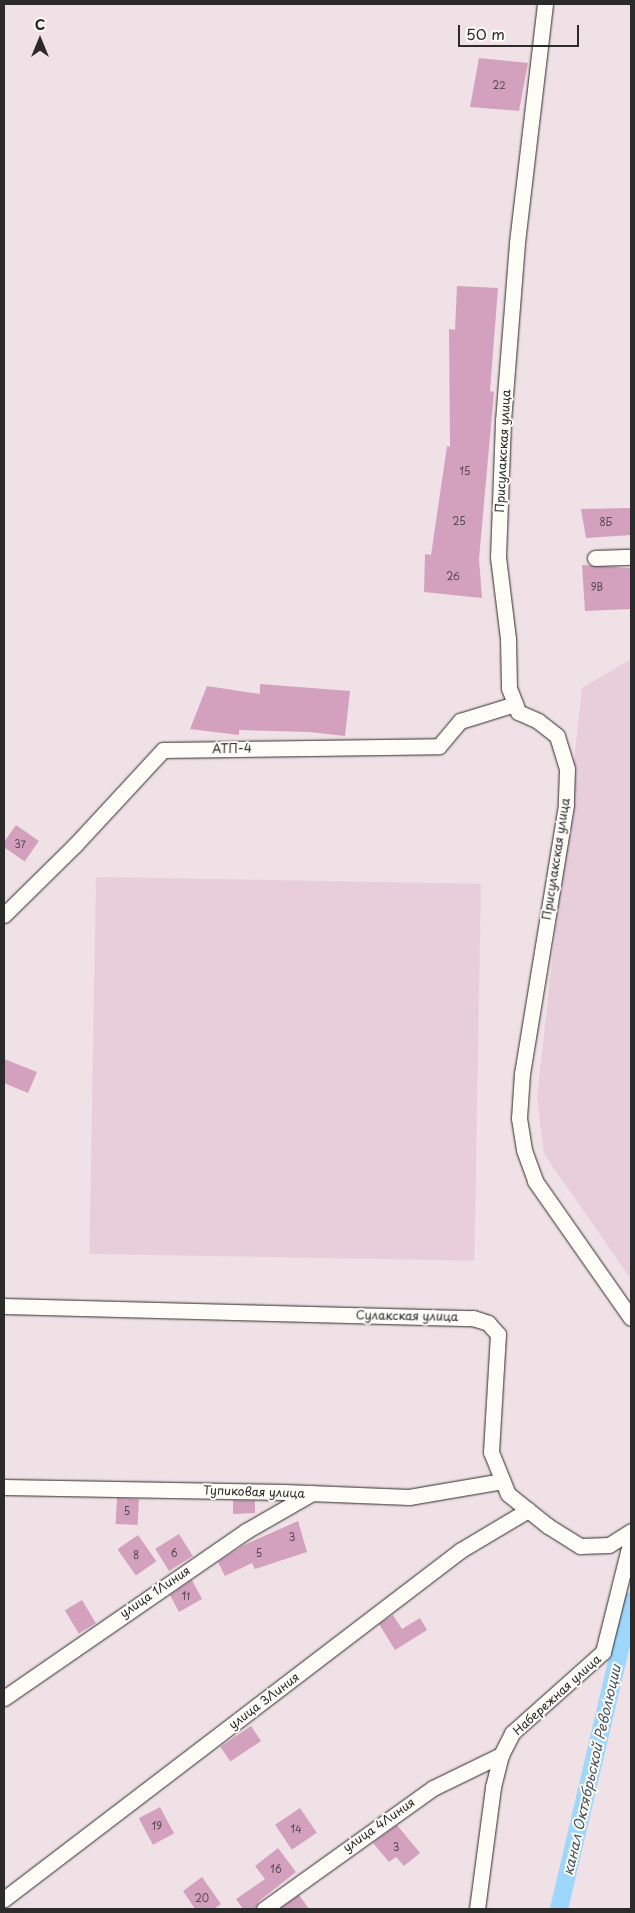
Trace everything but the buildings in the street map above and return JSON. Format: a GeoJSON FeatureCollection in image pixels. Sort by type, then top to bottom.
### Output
{"type":"FeatureCollection","features":[{"type":"Feature","properties":{"kind":"street","name":"Присулакская улица"},"geometry":{"type":"LineString","coordinates":[[545,4],[517,243],[502,450],[498,557],[508,639],[509,688],[518,712],[538,721],[557,736],[567,769],[566,805],[522,1073],[519,1118],[524,1150],[534,1181],[631,1318]]}},
{"type":"Feature","properties":{"kind":"street"},"geometry":{"type":"LineString","coordinates":[[595,558],[631,557]]}},
{"type":"Feature","properties":{"kind":"street","name":"АТП-4"},"geometry":{"type":"LineString","coordinates":[[4,914],[76,845],[163,750],[439,746],[460,721],[516,704]]}},
{"type":"Feature","properties":{"kind":"street","name":"Сулакская улица"},"geometry":{"type":"LineString","coordinates":[[4,1306],[473,1318],[488,1323],[498,1334],[491,1452],[508,1494],[580,1546],[609,1545],[631,1531]]}},
{"type":"Feature","properties":{"kind":"street","name":"Тупиковая улица"},"geometry":{"type":"LineString","coordinates":[[4,1487],[312,1493],[409,1497],[503,1481]]}},
{"type":"Feature","properties":{"kind":"street","name":"улица 1Линия"},"geometry":{"type":"LineString","coordinates":[[4,1698],[214,1552],[312,1493]]}},
{"type":"Feature","properties":{"kind":"street","name":"улица 3Линия"},"geometry":{"type":"LineString","coordinates":[[4,1899],[461,1550],[528,1510]]}},
{"type":"Feature","properties":{"kind":"street","name":"Набережная улица"},"geometry":{"type":"LineString","coordinates":[[477,1909],[493,1787],[501,1755],[512,1733],[603,1652],[631,1540]]}},
{"type":"Feature","properties":{"kind":"street","name":"улица 4Линия"},"geometry":{"type":"LineString","coordinates":[[264,1909],[433,1788],[501,1755]]}},
{"type":"Feature","properties":{"kind":"shaded area"},"geometry":{"type":"Polygon","coordinates":[[[631,659],[631,1279],[544,1154],[537,1098],[582,688],[631,659]]]}},
{"type":"Feature","properties":{"kind":"shaded area"},"geometry":{"type":"Polygon","coordinates":[[[96,877],[481,884],[474,1261],[89,1254],[96,877]]]}},
{"type":"Feature","properties":{"kind":"waterway","name":"канал Октябрьской Революции"},"geometry":{"type":"LineString","coordinates":[[559,1909],[631,1601]]}}]}
